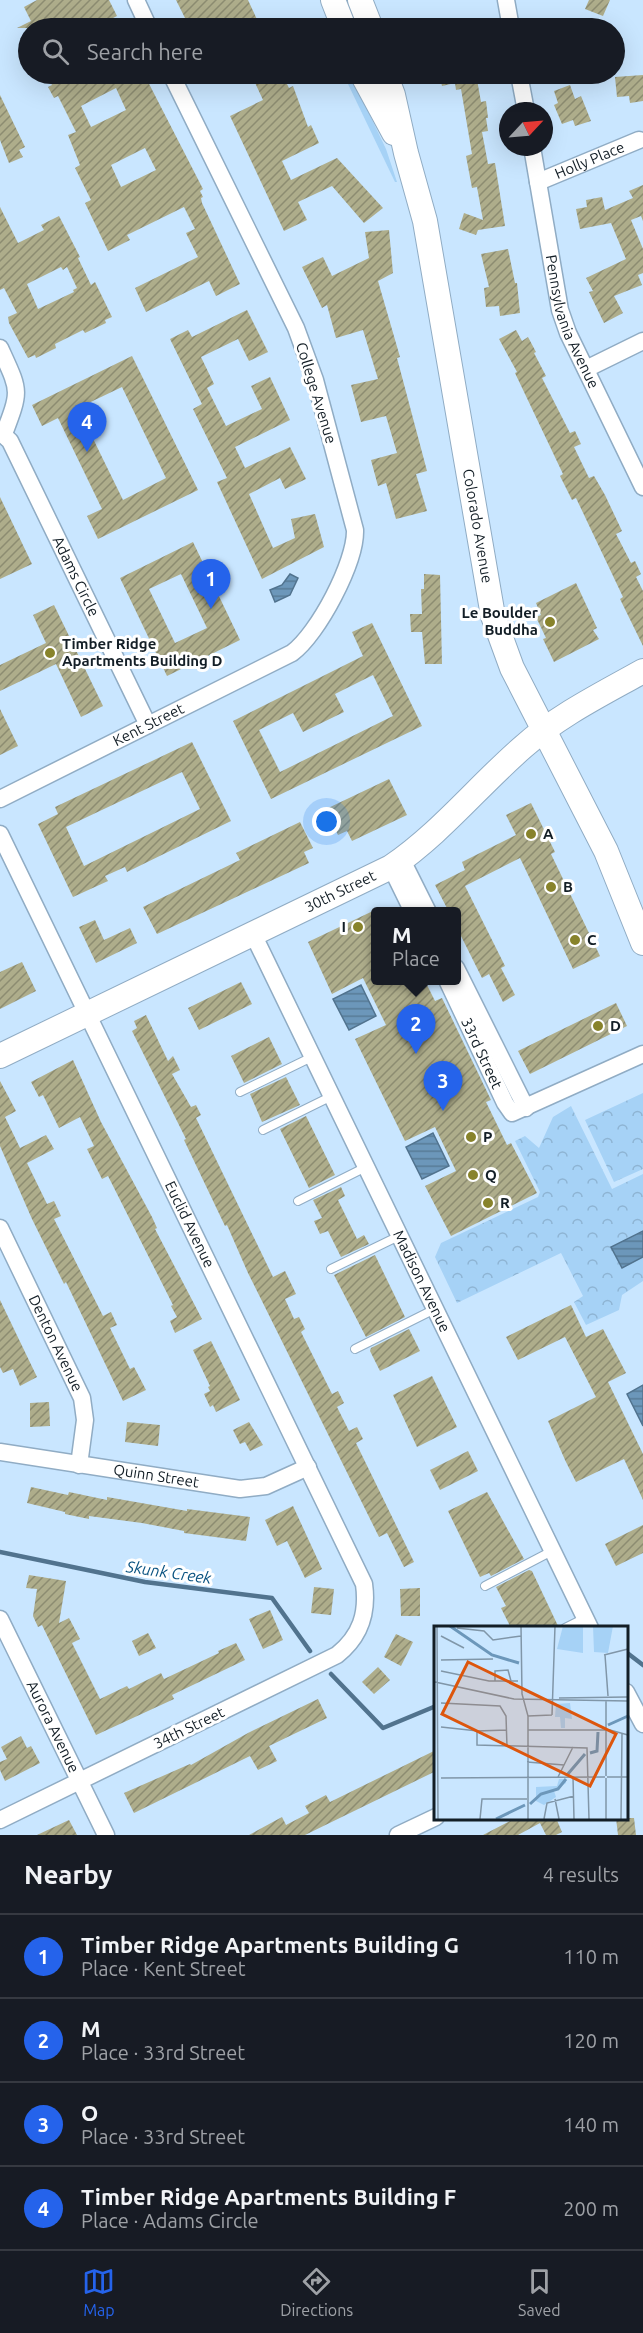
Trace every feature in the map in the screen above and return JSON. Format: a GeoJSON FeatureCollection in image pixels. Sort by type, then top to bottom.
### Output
{"type":"FeatureCollection","features":[{"type":"Feature","properties":{"kind":"main road"},"geometry":{"type":"LineString","coordinates":[[333,0],[340,18]]}},
{"type":"Feature","properties":{"kind":"main road"},"geometry":{"type":"LineString","coordinates":[[360,0],[366,18]]}},
{"type":"Feature","properties":{"kind":"main road","name":"Colorado Avenue"},"geometry":{"type":"LineString","coordinates":[[368,84],[406,153]]}},
{"type":"Feature","properties":{"kind":"main road","name":"Colorado Avenue"},"geometry":{"type":"LineString","coordinates":[[389,84],[425,221],[492,616],[512,668],[606,851],[643,943]]}},
{"type":"Feature","properties":{"kind":"main road","name":"30th Street"},"geometry":{"type":"LineString","coordinates":[[0,1056],[396,863],[450,820],[521,748],[544,729],[643,671]]}},
{"type":"Feature","properties":{"kind":"street"},"geometry":{"type":"LineString","coordinates":[[136,0],[144,18]]}},
{"type":"Feature","properties":{"kind":"street"},"geometry":{"type":"LineString","coordinates":[[506,0],[509,18]]}},
{"type":"Feature","properties":{"kind":"street","name":"College Avenue"},"geometry":{"type":"LineString","coordinates":[[176,84],[296,328],[315,380],[355,530],[351,558],[314,631],[297,649]]}},
{"type":"Feature","properties":{"kind":"street"},"geometry":{"type":"LineString","coordinates":[[521,84],[524,102]]}},
{"type":"Feature","properties":{"kind":"street","name":"Holly Place"},"geometry":{"type":"LineString","coordinates":[[538,182],[639,140]]}},
{"type":"Feature","properties":{"kind":"street","name":"Pennsylvania Avenue"},"geometry":{"type":"LineString","coordinates":[[534,156],[560,310],[568,333],[643,487]]}},
{"type":"Feature","properties":{"kind":"street"},"geometry":{"type":"LineString","coordinates":[[586,369],[643,340]]}},
{"type":"Feature","properties":{"kind":"street"},"geometry":{"type":"LineString","coordinates":[[0,348],[16,383],[18,395],[2,433]]}},
{"type":"Feature","properties":{"kind":"street","name":"Adams Circle"},"geometry":{"type":"LineString","coordinates":[[2,433],[13,445],[148,724]]}},
{"type":"Feature","properties":{"kind":"street","name":"Kent Street"},"geometry":{"type":"LineString","coordinates":[[0,799],[297,649]]}},
{"type":"Feature","properties":{"kind":"street","name":"Euclid Avenue"},"geometry":{"type":"LineString","coordinates":[[0,834],[364,1584],[366,1601],[364,1618]]}},
{"type":"Feature","properties":{"kind":"street"},"geometry":{"type":"LineString","coordinates":[[396,863],[410,907]]}},
{"type":"Feature","properties":{"kind":"street"},"geometry":{"type":"LineString","coordinates":[[396,863],[425,907]]}},
{"type":"Feature","properties":{"kind":"street","name":"Madison Avenue"},"geometry":{"type":"LineString","coordinates":[[253,934],[588,1623]]}},
{"type":"Feature","properties":{"kind":"street","name":"33rd Street"},"geometry":{"type":"LineString","coordinates":[[449,985],[505,1103],[512,1113],[526,1108],[461,978]]}},
{"type":"Feature","properties":{"kind":"street"},"geometry":{"type":"LineString","coordinates":[[526,1108],[643,1054]]}},
{"type":"Feature","properties":{"kind":"street","name":"Denton Avenue"},"geometry":{"type":"LineString","coordinates":[[0,1228],[82,1398],[85,1420],[79,1465]]}},
{"type":"Feature","properties":{"kind":"street","name":"Quinn Street"},"geometry":{"type":"LineString","coordinates":[[0,1452],[240,1489],[266,1486],[308,1467]]}},
{"type":"Feature","properties":{"kind":"street","name":"34th Street"},"geometry":{"type":"LineString","coordinates":[[0,1820],[337,1655],[357,1634],[364,1618]]}},
{"type":"Feature","properties":{"kind":"street","name":"Aurora Avenue"},"geometry":{"type":"LineString","coordinates":[[1,1623],[106,1835]]}},
{"type":"Feature","properties":{"kind":"street"},"geometry":{"type":"LineString","coordinates":[[628,1695],[638,1721]]}},
{"type":"Feature","properties":{"kind":"street"},"geometry":{"type":"LineString","coordinates":[[398,1835],[434,1818]]}},
{"type":"Feature","properties":{"kind":"lane"},"geometry":{"type":"LineString","coordinates":[[240,1092],[312,1057]]}},
{"type":"Feature","properties":{"kind":"lane"},"geometry":{"type":"LineString","coordinates":[[263,1130],[332,1096]]}},
{"type":"Feature","properties":{"kind":"lane"},"geometry":{"type":"LineString","coordinates":[[298,1201],[366,1167]]}},
{"type":"Feature","properties":{"kind":"lane"},"geometry":{"type":"LineString","coordinates":[[331,1269],[399,1236]]}},
{"type":"Feature","properties":{"kind":"lane"},"geometry":{"type":"LineString","coordinates":[[355,1349],[435,1309]]}},
{"type":"Feature","properties":{"kind":"lane"},"geometry":{"type":"LineString","coordinates":[[485,1586],[552,1551]]}},
{"type":"Feature","properties":{"kind":"green space"},"geometry":{"type":"Polygon","coordinates":[[[348,84],[355,84],[386,149],[397,182],[395,182],[348,84]]]}},
{"type":"Feature","properties":{"kind":"green space"},"geometry":{"type":"Polygon","coordinates":[[[643,1093],[643,1169],[614,1182],[585,1120],[643,1093]]]}},
{"type":"Feature","properties":{"kind":"green space"},"geometry":{"type":"Polygon","coordinates":[[[571,1106],[612,1189],[643,1174],[643,1281],[622,1295],[619,1310],[586,1325],[574,1302],[583,1296],[561,1253],[457,1303],[435,1257],[441,1243],[538,1197],[540,1192],[515,1141],[525,1136],[539,1148],[553,1117],[571,1106]]]}},
{"type":"Feature","properties":{"kind":"shaded area"},"geometry":{"type":"Polygon","coordinates":[[[290,574],[298,578],[290,595],[275,602],[270,590],[282,585],[290,574]]]}},
{"type":"Feature","properties":{"kind":"shaded area"},"geometry":{"type":"Polygon","coordinates":[[[361,985],[376,1016],[349,1030],[333,999],[361,985]]]}},
{"type":"Feature","properties":{"kind":"shaded area"},"geometry":{"type":"Polygon","coordinates":[[[433,1133],[449,1166],[422,1179],[406,1147],[433,1133]]]}},
{"type":"Feature","properties":{"kind":"shaded area"},"geometry":{"type":"Polygon","coordinates":[[[643,1231],[643,1257],[622,1268],[611,1247],[643,1231]]]}},
{"type":"Feature","properties":{"kind":"shaded area"},"geometry":{"type":"Polygon","coordinates":[[[643,1385],[643,1426],[627,1394],[643,1385]]]}},
{"type":"Feature","properties":{"kind":"building"},"geometry":{"type":"Polygon","coordinates":[[[37,0],[109,0],[117,16],[113,18],[30,18],[24,7],[37,0]]]}},
{"type":"Feature","properties":{"kind":"building"},"geometry":{"type":"Polygon","coordinates":[[[176,0],[248,0],[256,18],[185,18],[176,0]]]}},
{"type":"Feature","properties":{"kind":"building"},"geometry":{"type":"Polygon","coordinates":[[[589,0],[610,0],[603,16],[585,9],[589,0]]]}},
{"type":"Feature","properties":{"kind":"building"},"geometry":{"type":"Polygon","coordinates":[[[643,75],[643,101],[630,103],[629,96],[617,97],[616,84],[625,84],[625,76],[643,75]]]}},
{"type":"Feature","properties":{"kind":"building"},"geometry":{"type":"Polygon","coordinates":[[[52,84],[149,84],[203,189],[200,191],[203,197],[201,198],[202,203],[240,284],[216,296],[209,281],[146,312],[135,288],[198,257],[186,233],[195,229],[184,207],[127,235],[130,240],[108,251],[85,203],[91,200],[75,168],[80,165],[68,135],[76,132],[58,96],[54,98],[48,87],[52,84]],[[116,88],[81,106],[91,127],[126,110],[116,88]],[[145,148],[111,165],[121,187],[156,170],[145,148]]]}},
{"type":"Feature","properties":{"kind":"building"},"geometry":{"type":"Polygon","coordinates":[[[256,84],[287,84],[289,88],[293,86],[308,127],[311,125],[319,143],[282,161],[291,180],[337,158],[383,208],[364,223],[332,186],[298,202],[307,220],[284,231],[230,116],[263,100],[256,84]]]}},
{"type":"Feature","properties":{"kind":"building"},"geometry":{"type":"Polygon","coordinates":[[[455,84],[478,84],[481,102],[486,101],[488,131],[482,132],[488,164],[495,163],[505,226],[478,230],[476,235],[459,229],[464,213],[483,220],[477,187],[472,188],[466,156],[472,154],[461,89],[456,90],[455,84]]]}},
{"type":"Feature","properties":{"kind":"building"},"geometry":{"type":"Polygon","coordinates":[[[570,85],[575,99],[581,96],[591,121],[575,126],[573,120],[562,124],[554,105],[558,103],[554,91],[570,85]]]}},
{"type":"Feature","properties":{"kind":"building"},"geometry":{"type":"Polygon","coordinates":[[[0,95],[25,147],[19,150],[23,157],[9,163],[0,140],[0,95]]]}},
{"type":"Feature","properties":{"kind":"building"},"geometry":{"type":"Polygon","coordinates":[[[643,185],[643,221],[641,216],[631,220],[643,249],[643,273],[638,275],[642,285],[614,296],[623,313],[604,323],[589,292],[593,291],[586,278],[626,259],[611,223],[580,229],[576,209],[587,207],[586,200],[602,197],[605,210],[633,198],[629,191],[643,185]]]}},
{"type":"Feature","properties":{"kind":"building"},"geometry":{"type":"Polygon","coordinates":[[[0,207],[18,243],[44,230],[41,225],[59,216],[80,257],[78,258],[91,285],[95,282],[112,317],[105,320],[106,323],[85,333],[83,330],[55,344],[56,348],[36,358],[35,355],[28,358],[9,323],[8,317],[17,313],[4,288],[0,290],[0,207]],[[61,267],[27,284],[38,309],[74,292],[73,290],[77,288],[67,267],[63,270],[61,267]]]}},
{"type":"Feature","properties":{"kind":"building"},"geometry":{"type":"Polygon","coordinates":[[[389,230],[393,273],[378,281],[400,357],[397,358],[427,471],[416,474],[427,511],[396,519],[386,483],[378,486],[371,460],[397,453],[386,416],[361,422],[351,385],[378,379],[363,330],[336,338],[327,305],[322,308],[302,267],[323,257],[332,276],[369,258],[365,232],[389,230]]]}},
{"type":"Feature","properties":{"kind":"building"},"geometry":{"type":"Polygon","coordinates":[[[508,249],[515,283],[517,283],[520,313],[500,316],[499,306],[486,307],[484,288],[489,287],[481,254],[508,249]]]}},
{"type":"Feature","properties":{"kind":"building"},"geometry":{"type":"Polygon","coordinates":[[[247,310],[268,352],[249,361],[238,339],[201,357],[214,384],[207,388],[226,426],[262,409],[251,386],[270,377],[290,420],[235,447],[245,468],[290,447],[306,479],[285,489],[280,478],[249,494],[273,548],[295,538],[291,519],[315,514],[324,547],[262,579],[217,482],[227,478],[193,409],[202,404],[170,339],[188,330],[192,337],[247,310]]]}},
{"type":"Feature","properties":{"kind":"building"},"geometry":{"type":"Polygon","coordinates":[[[516,330],[522,341],[528,337],[536,352],[534,353],[546,376],[542,378],[570,433],[575,431],[581,444],[574,447],[589,478],[594,476],[605,495],[622,531],[616,534],[631,563],[635,561],[641,574],[636,577],[643,591],[643,646],[620,599],[623,597],[576,498],[572,500],[560,476],[563,474],[515,373],[517,372],[499,339],[516,330]]]}},
{"type":"Feature","properties":{"kind":"building"},"geometry":{"type":"Polygon","coordinates":[[[132,356],[198,490],[98,539],[87,516],[102,509],[58,418],[42,426],[32,405],[132,356]],[[122,387],[78,408],[123,500],[166,478],[122,387]]]}},
{"type":"Feature","properties":{"kind":"building"},"geometry":{"type":"Polygon","coordinates":[[[0,497],[32,564],[0,579],[0,497]]]}},
{"type":"Feature","properties":{"kind":"building"},"geometry":{"type":"Polygon","coordinates":[[[193,542],[240,640],[167,676],[120,578],[193,542]],[[181,574],[149,589],[175,643],[207,628],[181,574]]]}},
{"type":"Feature","properties":{"kind":"building"},"geometry":{"type":"Polygon","coordinates":[[[424,574],[440,575],[442,664],[425,664],[422,632],[411,632],[410,614],[422,614],[421,589],[424,589],[424,574]]]}},
{"type":"Feature","properties":{"kind":"building","name":"Le Boulder Buddha"},"geometry":{"type":"Polygon","coordinates":[[[576,583],[597,628],[593,630],[599,639],[554,662],[536,617],[541,615],[536,603],[576,583]]]}},
{"type":"Feature","properties":{"kind":"building","name":"Timber Ridge Apartments Building D"},"geometry":{"type":"Polygon","coordinates":[[[54,605],[103,706],[81,717],[56,664],[0,691],[0,665],[46,643],[33,615],[54,605]]]}},
{"type":"Feature","properties":{"kind":"building"},"geometry":{"type":"Polygon","coordinates":[[[372,623],[422,726],[271,799],[233,721],[363,656],[352,632],[372,623]],[[373,675],[335,694],[344,712],[303,732],[293,713],[259,730],[280,772],[393,716],[373,675]]]}},
{"type":"Feature","properties":{"kind":"building"},"geometry":{"type":"Polygon","coordinates":[[[0,709],[18,746],[0,755],[0,709]]]}},
{"type":"Feature","properties":{"kind":"building"},"geometry":{"type":"Polygon","coordinates":[[[192,742],[231,821],[127,872],[125,867],[105,876],[108,881],[73,897],[38,824],[58,814],[55,807],[192,742]],[[182,772],[66,827],[84,866],[200,809],[182,772]]]}},
{"type":"Feature","properties":{"kind":"building"},"geometry":{"type":"Polygon","coordinates":[[[389,779],[407,815],[352,841],[347,831],[338,835],[326,809],[389,779]]]}},
{"type":"Feature","properties":{"kind":"building"},"geometry":{"type":"Polygon","coordinates":[[[531,803],[555,852],[551,854],[600,956],[573,969],[520,858],[465,886],[505,966],[501,968],[515,995],[503,1002],[489,974],[482,978],[461,936],[461,907],[446,907],[435,885],[465,870],[462,862],[516,835],[506,815],[531,803]]]}},
{"type":"Feature","properties":{"kind":"building"},"geometry":{"type":"Polygon","coordinates":[[[300,822],[313,848],[304,852],[309,863],[157,934],[143,907],[240,860],[236,853],[300,822]]]}},
{"type":"Feature","properties":{"kind":"building"},"geometry":{"type":"Polygon","coordinates":[[[371,912],[371,985],[427,985],[435,1001],[442,998],[491,1100],[486,1102],[507,1145],[511,1143],[537,1193],[451,1236],[425,1186],[456,1171],[435,1127],[405,1141],[355,1039],[386,1025],[363,978],[332,994],[308,942],[371,912]]]}},
{"type":"Feature","properties":{"kind":"building"},"geometry":{"type":"Polygon","coordinates":[[[95,920],[104,940],[130,928],[137,943],[96,963],[79,927],[95,920]]]}},
{"type":"Feature","properties":{"kind":"building"},"geometry":{"type":"Polygon","coordinates":[[[22,962],[36,991],[0,1009],[0,972],[22,962]]]}},
{"type":"Feature","properties":{"kind":"building"},"geometry":{"type":"Polygon","coordinates":[[[241,982],[252,1004],[199,1030],[188,1008],[241,982]]]}},
{"type":"Feature","properties":{"kind":"building"},"geometry":{"type":"Polygon","coordinates":[[[616,1003],[627,1026],[530,1074],[518,1051],[616,1003]]]}},
{"type":"Feature","properties":{"kind":"building"},"geometry":{"type":"Polygon","coordinates":[[[146,1015],[168,1061],[173,1056],[180,1070],[172,1074],[191,1107],[196,1105],[201,1115],[196,1118],[273,1277],[285,1271],[296,1294],[285,1299],[294,1319],[299,1317],[305,1329],[301,1332],[332,1394],[338,1391],[344,1403],[337,1407],[349,1431],[357,1427],[363,1439],[356,1443],[414,1562],[404,1567],[387,1533],[379,1537],[248,1273],[227,1225],[225,1226],[184,1140],[186,1139],[132,1031],[137,1028],[134,1021],[146,1015]]]}},
{"type":"Feature","properties":{"kind":"building"},"geometry":{"type":"Polygon","coordinates":[[[269,1037],[282,1064],[244,1083],[231,1056],[269,1037]]]}},
{"type":"Feature","properties":{"kind":"building"},"geometry":{"type":"Polygon","coordinates":[[[73,1060],[101,1122],[152,1217],[157,1228],[155,1229],[202,1319],[175,1333],[170,1321],[177,1317],[171,1306],[173,1305],[108,1176],[102,1179],[87,1149],[94,1146],[80,1117],[59,1128],[43,1095],[39,1097],[31,1082],[73,1060]]]}},
{"type":"Feature","properties":{"kind":"building"},"geometry":{"type":"Polygon","coordinates":[[[286,1077],[300,1105],[262,1122],[250,1094],[286,1077]]]}},
{"type":"Feature","properties":{"kind":"building"},"geometry":{"type":"Polygon","coordinates":[[[0,1081],[16,1111],[5,1117],[20,1148],[46,1135],[54,1149],[27,1163],[47,1204],[54,1201],[61,1216],[54,1219],[103,1316],[111,1312],[117,1325],[110,1328],[130,1369],[134,1367],[146,1390],[123,1401],[66,1282],[64,1284],[32,1219],[0,1146],[0,1081]]]}},
{"type":"Feature","properties":{"kind":"building"},"geometry":{"type":"Polygon","coordinates":[[[306,1116],[335,1175],[309,1188],[280,1129],[306,1116]]]}},
{"type":"Feature","properties":{"kind":"building"},"geometry":{"type":"Polygon","coordinates":[[[341,1187],[345,1196],[338,1200],[357,1239],[364,1235],[369,1244],[341,1257],[328,1231],[320,1234],[314,1221],[322,1218],[313,1200],[341,1187]]]}},
{"type":"Feature","properties":{"kind":"building"},"geometry":{"type":"Polygon","coordinates":[[[375,1255],[405,1317],[366,1337],[334,1275],[375,1255]]]}},
{"type":"Feature","properties":{"kind":"building"},"geometry":{"type":"Polygon","coordinates":[[[0,1300],[37,1377],[20,1386],[13,1369],[3,1373],[0,1367],[0,1300]]]}},
{"type":"Feature","properties":{"kind":"building"},"geometry":{"type":"Polygon","coordinates":[[[571,1305],[586,1337],[603,1329],[626,1373],[608,1382],[643,1454],[643,1500],[624,1459],[576,1482],[565,1460],[548,1421],[596,1397],[565,1337],[518,1360],[506,1337],[571,1305]]]}},
{"type":"Feature","properties":{"kind":"building"},"geometry":{"type":"Polygon","coordinates":[[[409,1329],[420,1351],[380,1371],[370,1351],[371,1348],[409,1329]]]}},
{"type":"Feature","properties":{"kind":"building"},"geometry":{"type":"Polygon","coordinates":[[[211,1341],[240,1400],[216,1412],[213,1405],[210,1407],[204,1394],[210,1391],[208,1387],[210,1386],[193,1350],[211,1341]]]}},
{"type":"Feature","properties":{"kind":"building"},"geometry":{"type":"Polygon","coordinates":[[[432,1376],[457,1427],[417,1447],[393,1395],[432,1376]]]}},
{"type":"Feature","properties":{"kind":"building"},"geometry":{"type":"Polygon","coordinates":[[[49,1402],[50,1426],[30,1427],[30,1403],[49,1402]]]}},
{"type":"Feature","properties":{"kind":"building"},"geometry":{"type":"Polygon","coordinates":[[[127,1422],[160,1425],[158,1446],[125,1442],[127,1422]]]}},
{"type":"Feature","properties":{"kind":"building"},"geometry":{"type":"Polygon","coordinates":[[[249,1422],[263,1445],[250,1451],[245,1442],[240,1444],[233,1430],[249,1422]]]}},
{"type":"Feature","properties":{"kind":"building"},"geometry":{"type":"Polygon","coordinates":[[[468,1451],[478,1471],[440,1490],[430,1470],[468,1451]]]}},
{"type":"Feature","properties":{"kind":"building"},"geometry":{"type":"Polygon","coordinates":[[[31,1487],[68,1495],[69,1492],[107,1500],[107,1497],[187,1511],[187,1509],[250,1517],[246,1541],[184,1533],[184,1531],[142,1523],[89,1516],[89,1519],[65,1514],[65,1512],[27,1503],[31,1487]]]}},
{"type":"Feature","properties":{"kind":"building"},"geometry":{"type":"Polygon","coordinates":[[[487,1492],[524,1559],[491,1576],[489,1573],[480,1577],[448,1511],[487,1492]]]}},
{"type":"Feature","properties":{"kind":"building"},"geometry":{"type":"Polygon","coordinates":[[[293,1506],[322,1569],[305,1578],[287,1541],[277,1546],[265,1520],[293,1506]]]}},
{"type":"Feature","properties":{"kind":"building"},"geometry":{"type":"Polygon","coordinates":[[[643,1525],[643,1553],[616,1566],[605,1544],[643,1525]]]}},
{"type":"Feature","properties":{"kind":"building"},"geometry":{"type":"Polygon","coordinates":[[[529,1570],[532,1571],[558,1626],[510,1626],[501,1608],[506,1606],[496,1587],[529,1570]]]}},
{"type":"Feature","properties":{"kind":"building"},"geometry":{"type":"Polygon","coordinates":[[[29,1575],[66,1581],[59,1623],[69,1618],[80,1639],[72,1643],[100,1699],[127,1686],[129,1689],[161,1673],[164,1679],[236,1643],[245,1660],[172,1695],[174,1699],[96,1735],[42,1625],[38,1627],[33,1616],[37,1589],[26,1588],[29,1575]]]}},
{"type":"Feature","properties":{"kind":"building"},"geometry":{"type":"Polygon","coordinates":[[[314,1587],[334,1589],[331,1615],[311,1613],[314,1587]]]}},
{"type":"Feature","properties":{"kind":"building"},"geometry":{"type":"Polygon","coordinates":[[[420,1588],[420,1616],[401,1616],[400,1589],[420,1588]]]}},
{"type":"Feature","properties":{"kind":"building"},"geometry":{"type":"Polygon","coordinates":[[[270,1610],[283,1640],[263,1649],[249,1619],[270,1610]]]}},
{"type":"Feature","properties":{"kind":"building"},"geometry":{"type":"Polygon","coordinates":[[[148,1633],[156,1648],[139,1656],[132,1641],[148,1633]]]}},
{"type":"Feature","properties":{"kind":"building"},"geometry":{"type":"Polygon","coordinates":[[[396,1634],[413,1642],[401,1666],[384,1657],[396,1634]]]}},
{"type":"Feature","properties":{"kind":"building"},"geometry":{"type":"Polygon","coordinates":[[[378,1667],[390,1680],[374,1694],[362,1682],[378,1667]]]}},
{"type":"Feature","properties":{"kind":"building"},"geometry":{"type":"Polygon","coordinates":[[[318,1699],[327,1718],[269,1746],[277,1761],[258,1770],[250,1756],[134,1813],[124,1793],[191,1765],[248,1733],[318,1699]]]}},
{"type":"Feature","properties":{"kind":"building"},"geometry":{"type":"Polygon","coordinates":[[[21,1736],[27,1748],[31,1746],[40,1763],[5,1781],[0,1770],[0,1762],[7,1759],[1,1747],[21,1736]]]}},
{"type":"Feature","properties":{"kind":"building"},"geometry":{"type":"Polygon","coordinates":[[[434,1751],[434,1772],[305,1835],[249,1835],[282,1817],[286,1825],[309,1813],[305,1806],[326,1795],[330,1802],[434,1751]]]}},
{"type":"Feature","properties":{"kind":"building"},"geometry":{"type":"Polygon","coordinates":[[[634,1818],[636,1835],[618,1835],[616,1820],[634,1818]]]}},
{"type":"Feature","properties":{"kind":"building"},"geometry":{"type":"Polygon","coordinates":[[[69,1820],[77,1835],[37,1835],[69,1820]]]}},
{"type":"Feature","properties":{"kind":"building"},"geometry":{"type":"Polygon","coordinates":[[[512,1820],[557,1820],[562,1832],[556,1835],[546,1835],[540,1823],[518,1835],[483,1835],[512,1820]]]}},
{"type":"Feature","properties":{"kind":"waterway","name":"Skunk Creek"},"geometry":{"type":"LineString","coordinates":[[0,1552],[145,1582],[272,1598],[310,1651]]}},
{"type":"Feature","properties":{"kind":"waterway","name":"Skunk Creek"},"geometry":{"type":"LineString","coordinates":[[628,1654],[643,1665]]}},
{"type":"Feature","properties":{"kind":"waterway","name":"Skunk Creek"},"geometry":{"type":"LineString","coordinates":[[331,1674],[383,1728],[434,1707]]}},
{"type":"Feature","properties":{"kind":"place","name":"Timber Ridge Apartments Building F"},"geometry":{"type":"Point","coordinates":[87,452]}},
{"type":"Feature","properties":{"kind":"place","name":"Timber Ridge Apartments Building G"},"geometry":{"type":"Point","coordinates":[211,609]}},
{"type":"Feature","properties":{"kind":"place","name":"Le Boulder Buddha"},"geometry":{"type":"Point","coordinates":[550,622]}},
{"type":"Feature","properties":{"kind":"place","name":"Timber Ridge Apartments Building D"},"geometry":{"type":"Point","coordinates":[50,653]}},
{"type":"Feature","properties":{"kind":"place","name":"A"},"geometry":{"type":"Point","coordinates":[531,834]}},
{"type":"Feature","properties":{"kind":"place","name":"B"},"geometry":{"type":"Point","coordinates":[551,887]}},
{"type":"Feature","properties":{"kind":"place","name":"I"},"geometry":{"type":"Point","coordinates":[358,927]}},
{"type":"Feature","properties":{"kind":"place","name":"C"},"geometry":{"type":"Point","coordinates":[575,940]}},
{"type":"Feature","properties":{"kind":"place","name":"D"},"geometry":{"type":"Point","coordinates":[598,1026]}},
{"type":"Feature","properties":{"kind":"place","name":"M"},"geometry":{"type":"Point","coordinates":[416,1054]}},
{"type":"Feature","properties":{"kind":"place","name":"O"},"geometry":{"type":"Point","coordinates":[443,1111]}},
{"type":"Feature","properties":{"kind":"place","name":"P"},"geometry":{"type":"Point","coordinates":[471,1137]}},
{"type":"Feature","properties":{"kind":"place","name":"Q"},"geometry":{"type":"Point","coordinates":[473,1175]}},
{"type":"Feature","properties":{"kind":"place","name":"R"},"geometry":{"type":"Point","coordinates":[488,1203]}}]}
